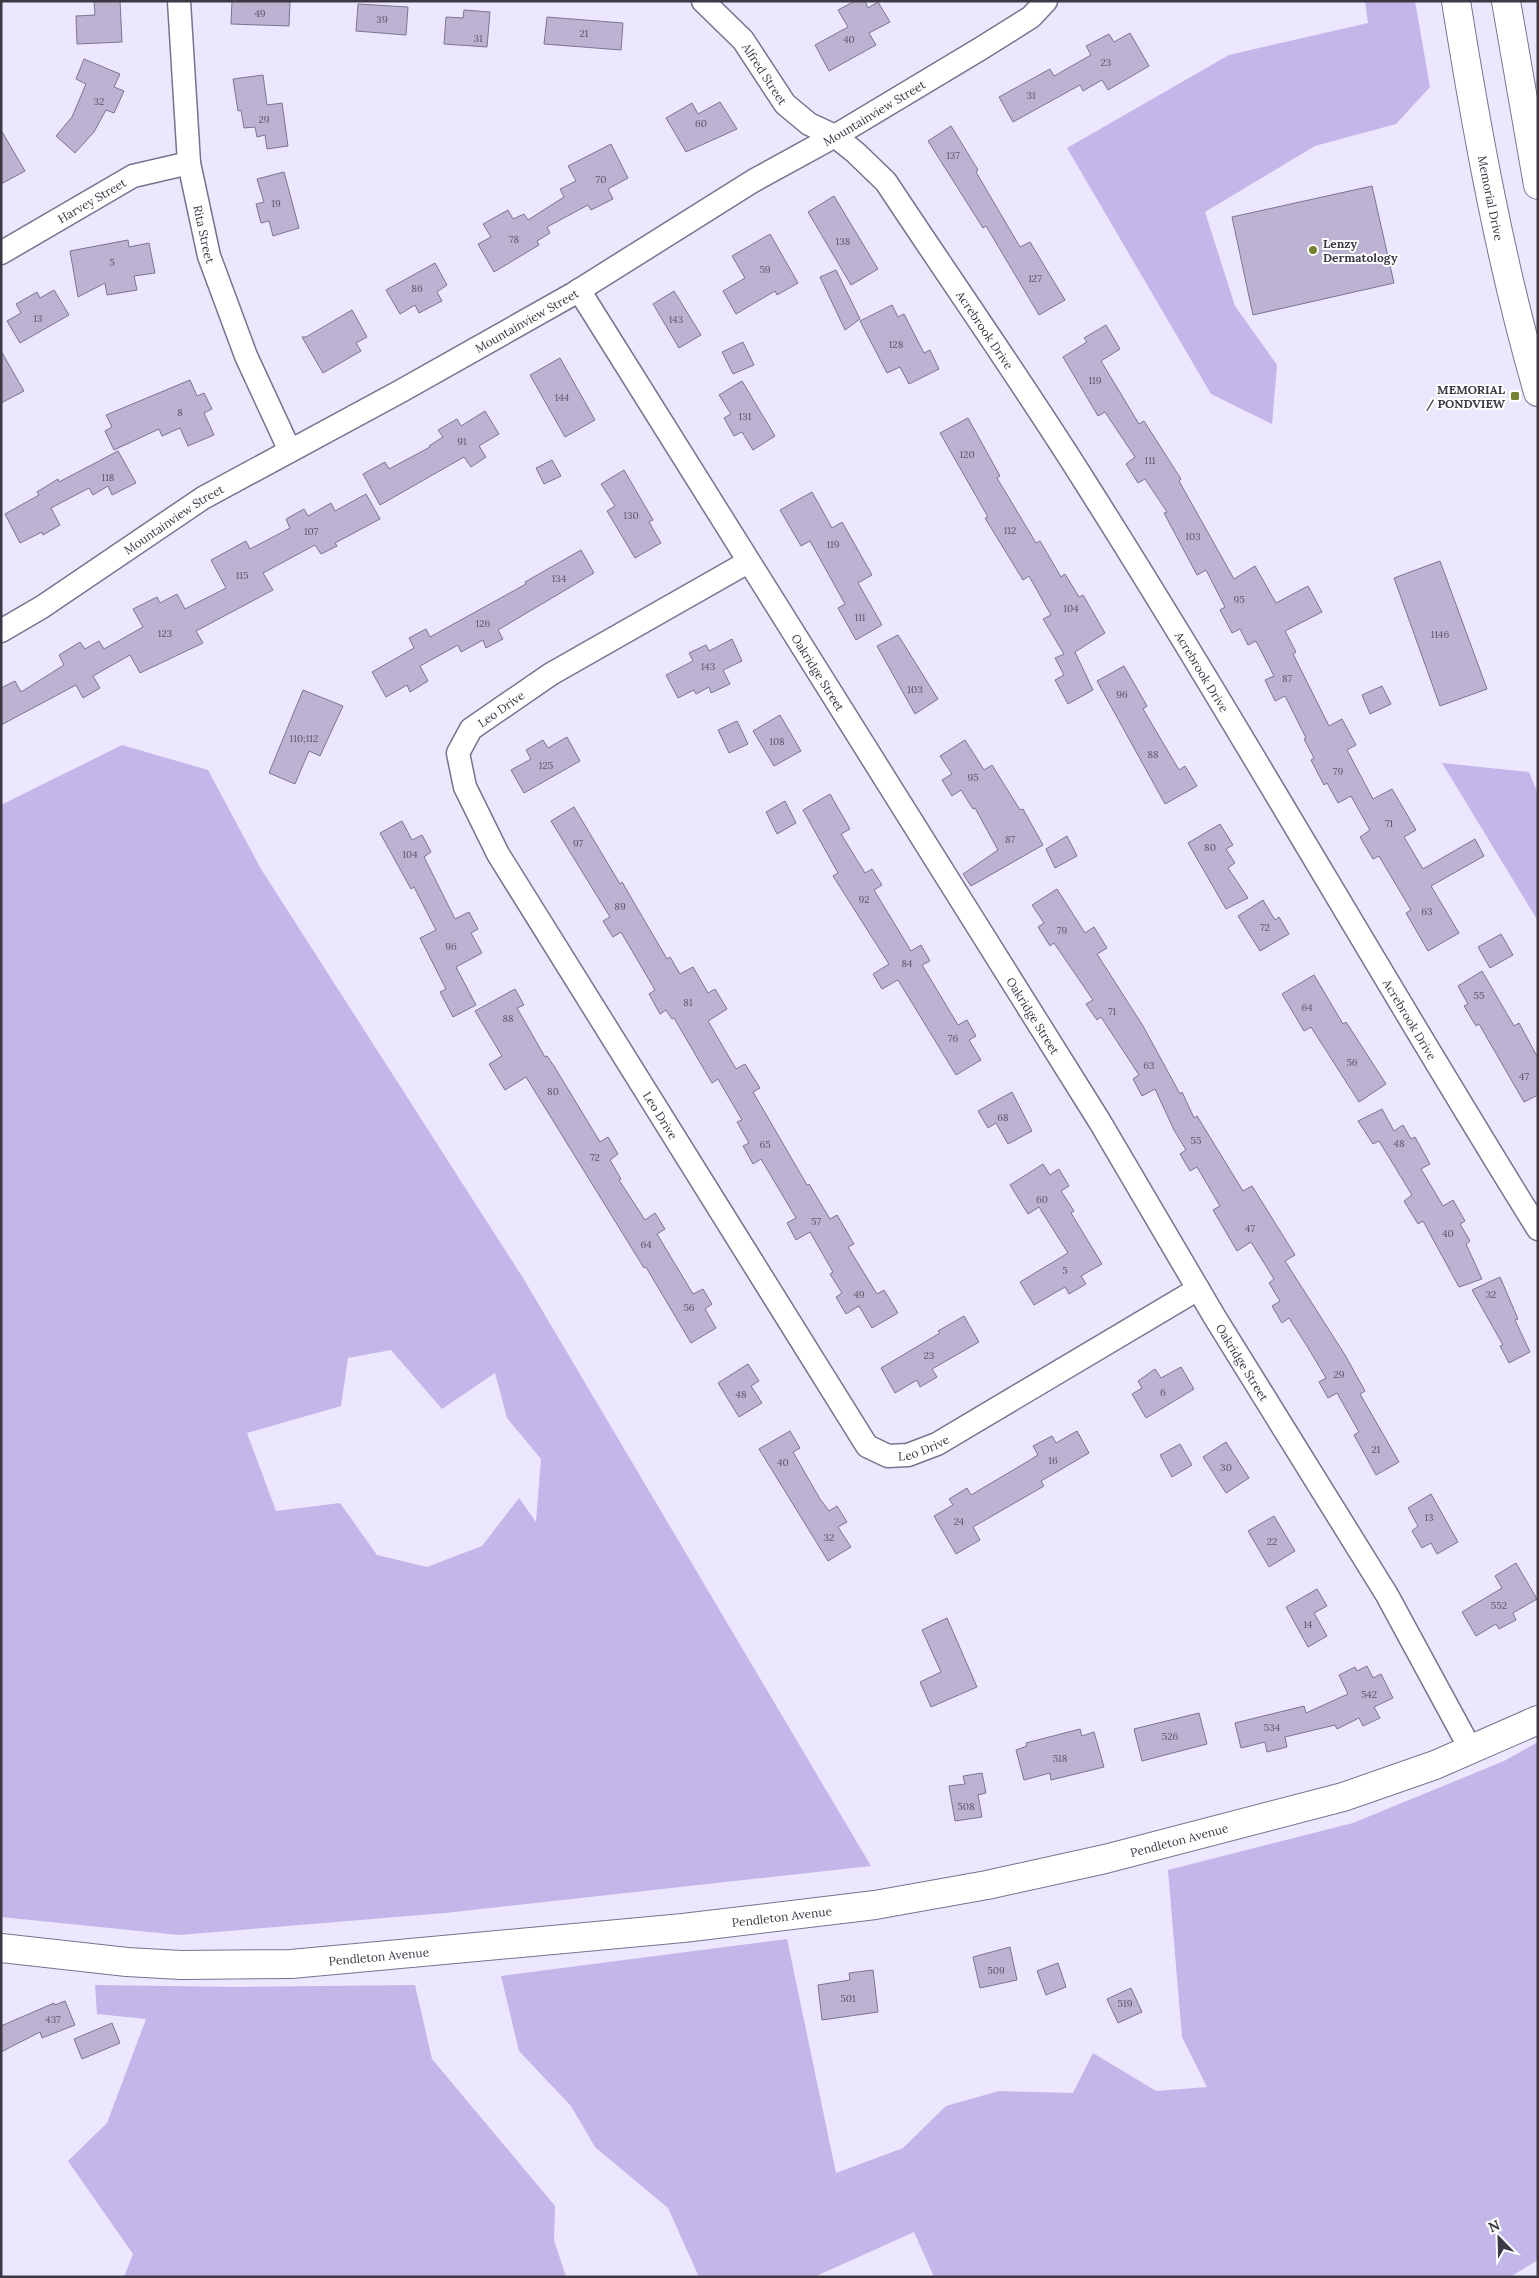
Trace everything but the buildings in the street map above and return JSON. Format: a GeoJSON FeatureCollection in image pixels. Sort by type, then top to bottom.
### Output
{"type":"FeatureCollection","features":[{"type":"Feature","properties":{"kind":"street","name":"Rita Street"},"geometry":{"type":"LineString","coordinates":[[179,1],[189,164],[210,256],[246,356],[290,451]]}},
{"type":"Feature","properties":{"kind":"street","name":"Alfred Street"},"geometry":{"type":"LineString","coordinates":[[704,1],[743,40],[786,104],[809,124],[835,136]]}},
{"type":"Feature","properties":{"kind":"street","name":"Mountainview Street"},"geometry":{"type":"LineString","coordinates":[[1,631],[42,607],[203,498],[580,290],[753,181],[835,136],[1031,17],[1046,1]]}},
{"type":"Feature","properties":{"kind":"street","name":"Memorial Drive"},"geometry":{"type":"LineString","coordinates":[[1456,1],[1491,198],[1538,392]]}},
{"type":"Feature","properties":{"kind":"street"},"geometry":{"type":"LineString","coordinates":[[1506,1],[1530,108],[1538,185]]}},
{"type":"Feature","properties":{"kind":"street","name":"Acrebrook Drive"},"geometry":{"type":"LineString","coordinates":[[835,136],[856,152],[886,182],[1084,480],[1308,844],[1460,1103],[1538,1229]]}},
{"type":"Feature","properties":{"kind":"street","name":"Harvey Street"},"geometry":{"type":"LineString","coordinates":[[1,253],[133,176],[189,164]]}},
{"type":"Feature","properties":{"kind":"street","name":"Oakridge Street"},"geometry":{"type":"LineString","coordinates":[[580,290],[748,562],[1100,1122],[1198,1289],[1387,1595],[1471,1750]]}},
{"type":"Feature","properties":{"kind":"street","name":"Leo Drive"},"geometry":{"type":"LineString","coordinates":[[748,562],[551,674],[471,730],[458,753],[465,787],[498,854],[867,1446],[888,1456],[908,1455],[937,1444],[1198,1289]]}},
{"type":"Feature","properties":{"kind":"street","name":"Pendleton Avenue"},"geometry":{"type":"LineString","coordinates":[[1,1948],[127,1962],[182,1965],[291,1964],[683,1928],[820,1912],[987,1884],[1167,1844],[1343,1797],[1398,1779],[1471,1750],[1538,1720]]}},
{"type":"Feature","properties":{"kind":"shaded area"},"geometry":{"type":"Polygon","coordinates":[[[1365,1],[1415,1],[1430,87],[1396,124],[1315,146],[1205,212],[1235,306],[1277,365],[1272,424],[1211,394],[1067,148],[1229,55],[1368,23],[1365,1]]]}},
{"type":"Feature","properties":{"kind":"shaded area"},"geometry":{"type":"Polygon","coordinates":[[[122,745],[208,770],[261,869],[523,1278],[871,1866],[445,1913],[179,1935],[1,1917],[1,805],[122,745]],[[391,1350],[348,1358],[341,1406],[247,1433],[276,1511],[340,1503],[377,1555],[427,1567],[482,1546],[519,1498],[536,1522],[541,1459],[507,1418],[495,1373],[442,1409],[391,1350]]]}},
{"type":"Feature","properties":{"kind":"shaded area"},"geometry":{"type":"Polygon","coordinates":[[[1442,763],[1529,772],[1538,794],[1538,921],[1442,763]]]}},
{"type":"Feature","properties":{"kind":"shaded area"},"geometry":{"type":"Polygon","coordinates":[[[1538,1742],[1538,2260],[1510,2277],[934,2277],[914,2232],[814,2277],[699,2277],[668,2208],[595,2147],[571,2106],[519,2051],[501,1976],[787,1939],[836,2173],[903,2148],[946,2106],[999,2091],[1073,2093],[1093,2053],[1156,2091],[1207,2087],[1182,2037],[1168,1870],[1353,1823],[1504,1761],[1538,1742]]]}},
{"type":"Feature","properties":{"kind":"shaded area"},"geometry":{"type":"Polygon","coordinates":[[[95,1985],[235,1987],[415,1985],[432,2059],[555,2206],[554,2240],[566,2277],[124,2277],[133,2254],[68,2161],[107,2123],[146,2019],[97,2014],[95,1985]]]}},
{"type":"Feature","properties":{"kind":"place","name":"Lenzy Dermatology"},"geometry":{"type":"Point","coordinates":[1313,250]}},
{"type":"Feature","properties":{"kind":"place","name":"MEMORIAL / PONDVIEW"},"geometry":{"type":"Point","coordinates":[1515,396]}}]}
